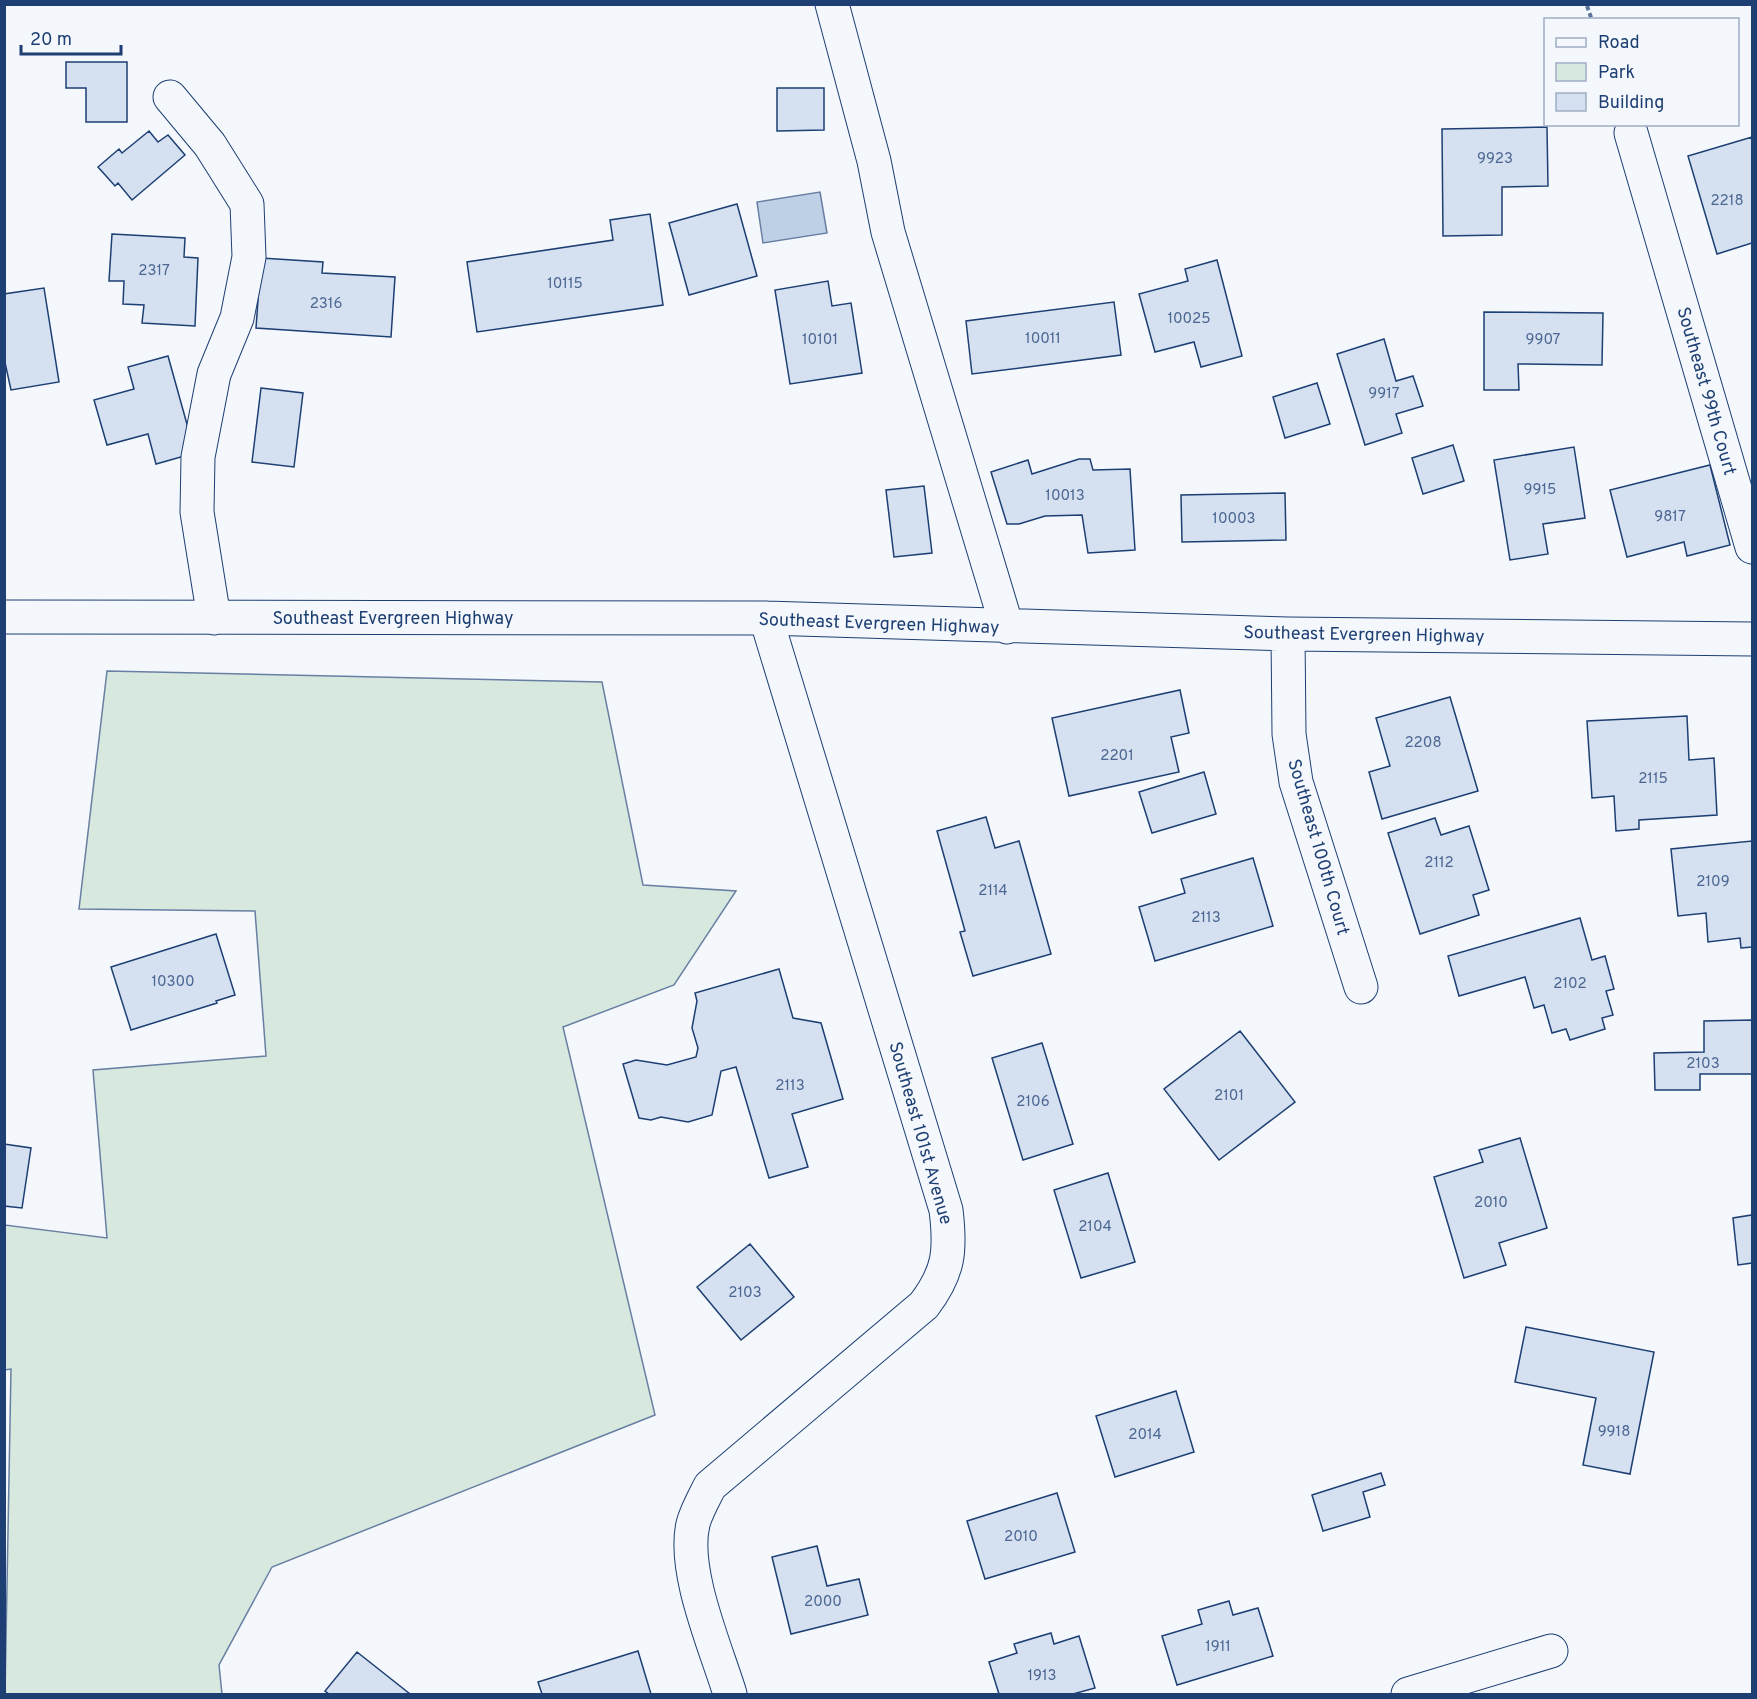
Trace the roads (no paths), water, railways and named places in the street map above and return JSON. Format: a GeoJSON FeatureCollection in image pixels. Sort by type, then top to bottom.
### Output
{"type":"FeatureCollection","features":[{"type":"Feature","properties":{"kind":"street"},"geometry":{"type":"LineString","coordinates":[[832,4],[874,161],[888,232],[1007,627]]}},
{"type":"Feature","properties":{"kind":"street"},"geometry":{"type":"LineString","coordinates":[[170,97],[210,145],[247,204],[249,257],[237,318],[214,374],[198,457],[197,512],[214,618]]}},
{"type":"Feature","properties":{"kind":"street","name":"Southeast 99th Court"},"geometry":{"type":"LineString","coordinates":[[1631,133],[1752,547]]}},
{"type":"Feature","properties":{"kind":"street","name":"Southeast Evergreen Highway"},"geometry":{"type":"LineString","coordinates":[[4,617],[766,618],[1288,634],[1752,639]]}},
{"type":"Feature","properties":{"kind":"street","name":"Southeast 101st Avenue"},"geometry":{"type":"LineString","coordinates":[[730,1695],[694,1577],[690,1555],[693,1523],[706,1494],[710,1486],[924,1305],[940,1284],[951,1246],[946,1210],[766,618]]}},
{"type":"Feature","properties":{"kind":"street","name":"Southeast 100th Court"},"geometry":{"type":"LineString","coordinates":[[1288,634],[1288,734],[1296,782],[1360,987]]}},
{"type":"Feature","properties":{"kind":"street"},"geometry":{"type":"LineString","coordinates":[[1408,1695],[1551,1651]]}},
{"type":"Feature","properties":{"kind":"water"},"geometry":{"type":"Polygon","coordinates":[[[820,192],[827,233],[763,243],[757,202],[820,192]]]}}]}
